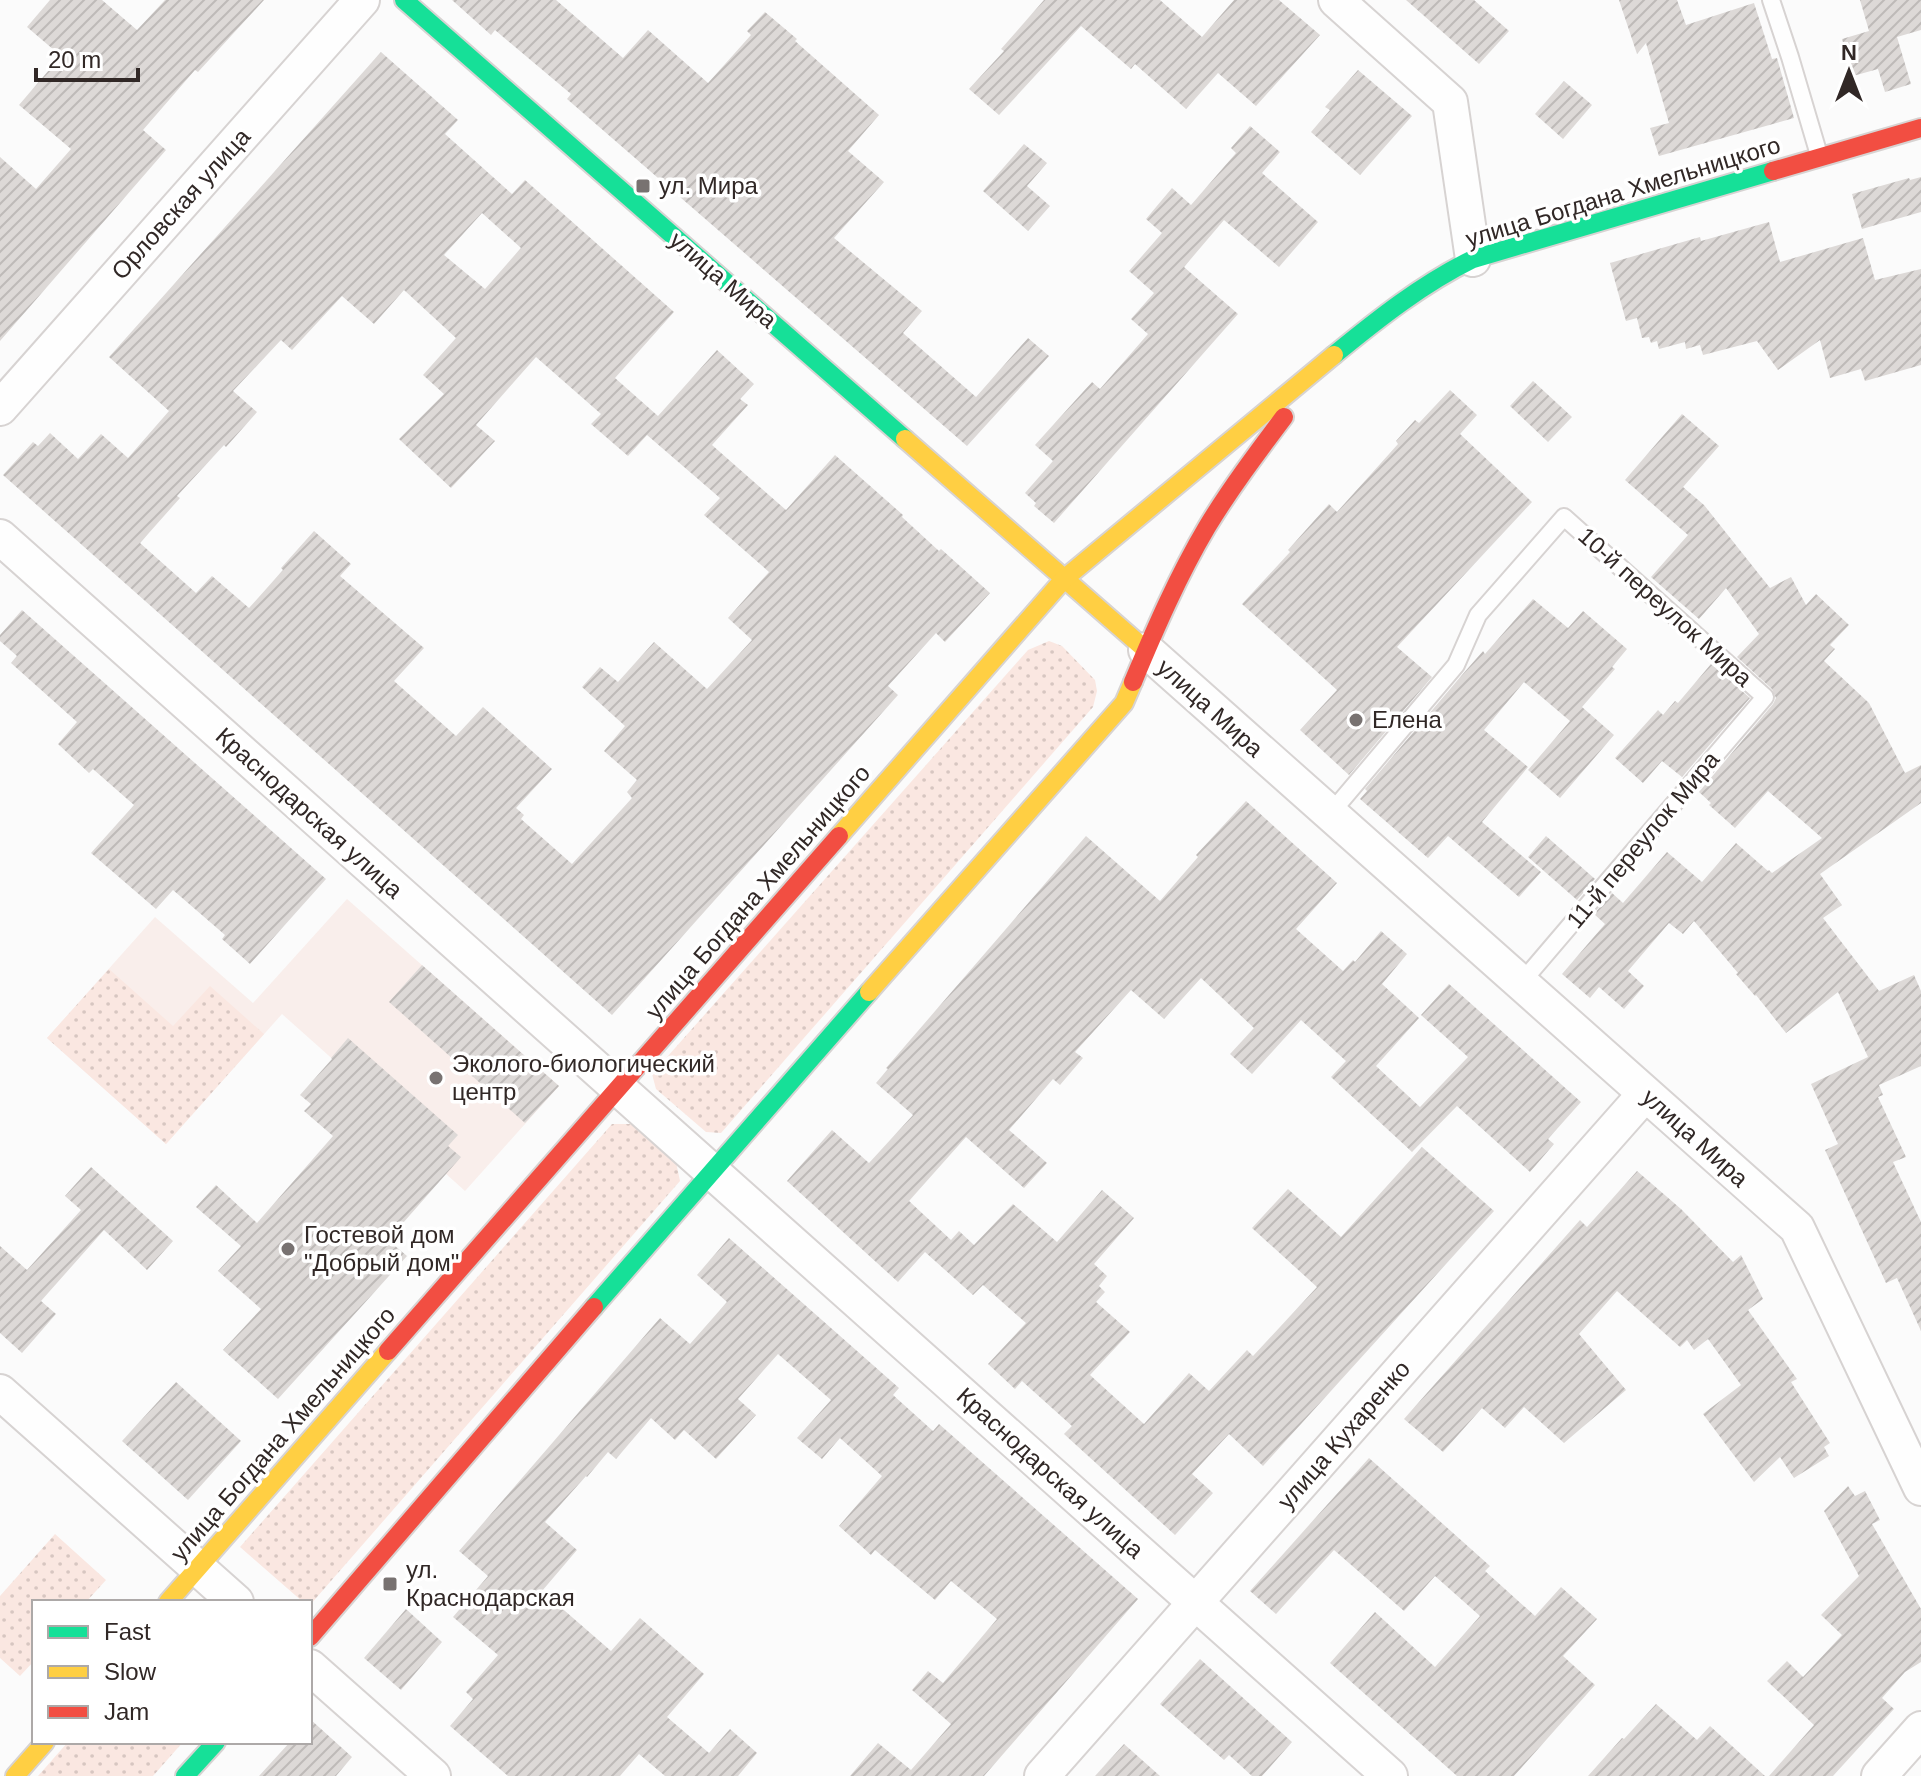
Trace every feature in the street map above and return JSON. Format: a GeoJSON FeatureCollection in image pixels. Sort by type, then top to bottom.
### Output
{"type":"FeatureCollection","features":[{"type":"Feature","properties":{"kind":"main road","name":"улица Мира"},"geometry":{"type":"LineString","coordinates":[[404,0],[1146,650]]}},
{"type":"Feature","properties":{"kind":"main road","name":"улица Богдана Хмельницкого"},"geometry":{"type":"LineString","coordinates":[[170,1600],[1064,579],[1326,360],[1383,315],[1445,273],[1473,259],[1921,128]]}},
{"type":"Feature","properties":{"kind":"main road","name":"улица Богдана Хмельницкого"},"geometry":{"type":"LineString","coordinates":[[312,1635],[711,1171],[1124,703],[1197,546],[1229,493],[1326,360]]}},
{"type":"Feature","properties":{"kind":"main road"},"geometry":{"type":"LineString","coordinates":[[15,1776],[43,1744]]}},
{"type":"Feature","properties":{"kind":"main road"},"geometry":{"type":"LineString","coordinates":[[185,1776],[214,1744]]}},
{"type":"Feature","properties":{"kind":"street","name":"Орловская улица"},"geometry":{"type":"LineString","coordinates":[[0,408],[362,0]]}},
{"type":"Feature","properties":{"kind":"street"},"geometry":{"type":"LineString","coordinates":[[1336,0],[1450,102],[1473,259]]}},
{"type":"Feature","properties":{"kind":"street","name":"Краснодарская улица"},"geometry":{"type":"LineString","coordinates":[[0,537],[1390,1776]]}},
{"type":"Feature","properties":{"kind":"street","name":"улица Мира"},"geometry":{"type":"LineString","coordinates":[[1146,650],[1797,1228],[1921,1488]]}},
{"type":"Feature","properties":{"kind":"street","name":"улица Кухаренко"},"geometry":{"type":"LineString","coordinates":[[1042,1776],[1645,1094]]}},
{"type":"Feature","properties":{"kind":"street"},"geometry":{"type":"LineString","coordinates":[[0,1392],[234,1600]]}},
{"type":"Feature","properties":{"kind":"street"},"geometry":{"type":"LineString","coordinates":[[312,1669],[433,1776]]}},
{"type":"Feature","properties":{"kind":"street"},"geometry":{"type":"LineString","coordinates":[[1879,1776],[1921,1729]]}},
{"type":"Feature","properties":{"kind":"lane","name":"улица Богдана Хмельницкого"},"geometry":{"type":"LineString","coordinates":[[1771,0],[1820,158]]}},
{"type":"Feature","properties":{"kind":"lane","name":"10-й переулок Мира"},"geometry":{"type":"LineString","coordinates":[[1330,814],[1456,665],[1478,615],[1564,517],[1765,697]]}},
{"type":"Feature","properties":{"kind":"lane","name":"11-й переулок Мира"},"geometry":{"type":"LineString","coordinates":[[1521,983],[1765,697]]}},
{"type":"Feature","properties":{"kind":"shaded area"},"geometry":{"type":"Polygon","coordinates":[[[1049,641],[1062,646],[1095,680],[1097,691],[1093,707],[721,1133],[706,1132],[656,1089],[652,1074],[1028,650],[1049,641]]]}},
{"type":"Feature","properties":{"kind":"shaded area"},"geometry":{"type":"Polygon","coordinates":[[[347,899],[559,1086],[465,1191],[414,1145],[420,1137],[282,1014],[166,1144],[47,1038],[155,917],[253,1003],[347,899]]]}},
{"type":"Feature","properties":{"kind":"shaded area"},"geometry":{"type":"Polygon","coordinates":[[[109,969],[173,1026],[210,986],[264,1034],[166,1144],[47,1038],[109,969]]]}},
{"type":"Feature","properties":{"kind":"shaded area"},"geometry":{"type":"Polygon","coordinates":[[[612,1124],[631,1124],[676,1162],[680,1181],[312,1603],[312,1600],[301,1600],[240,1547],[612,1124]]]}},
{"type":"Feature","properties":{"kind":"shaded area"},"geometry":{"type":"Polygon","coordinates":[[[55,1534],[106,1580],[88,1600],[32,1600],[32,1663],[20,1676],[0,1658],[0,1596],[55,1534]]]}},
{"type":"Feature","properties":{"kind":"shaded area"},"geometry":{"type":"Polygon","coordinates":[[[66,1744],[181,1744],[153,1776],[38,1776],[66,1744]]]}},
{"type":"Feature","properties":{"kind":"building"},"geometry":{"type":"Polygon","coordinates":[[[50,0],[102,0],[137,30],[165,0],[264,0],[198,72],[195,70],[143,130],[166,150],[0,341],[0,157],[36,189],[71,149],[19,105],[61,56],[27,27],[50,0]]]}},
{"type":"Feature","properties":{"kind":"building"},"geometry":{"type":"Polygon","coordinates":[[[452,0],[556,0],[623,58],[648,30],[708,83],[751,35],[747,31],[765,12],[879,115],[848,151],[884,182],[834,238],[922,311],[903,333],[976,397],[1028,338],[1049,356],[967,446],[567,99],[571,94],[495,30],[491,35],[452,0]]]}},
{"type":"Feature","properties":{"kind":"building"},"geometry":{"type":"Polygon","coordinates":[[[1044,0],[1160,0],[1202,37],[1234,0],[1279,0],[1320,35],[1256,106],[1218,73],[1186,109],[1135,64],[1131,69],[1081,26],[999,115],[969,89],[1044,0]]]}},
{"type":"Feature","properties":{"kind":"building"},"geometry":{"type":"Polygon","coordinates":[[[1406,0],[1474,0],[1509,31],[1479,64],[1406,0]]]}},
{"type":"Feature","properties":{"kind":"building"},"geometry":{"type":"Polygon","coordinates":[[[1619,0],[1677,0],[1686,25],[1754,3],[1772,59],[1777,58],[1794,118],[1659,156],[1650,128],[1669,123],[1646,43],[1637,54],[1619,0]]]}},
{"type":"Feature","properties":{"kind":"building"},"geometry":{"type":"Polygon","coordinates":[[[1860,0],[1921,0],[1921,30],[1897,37],[1911,84],[1885,92],[1878,69],[1853,76],[1842,39],[1869,31],[1860,0]]]}},
{"type":"Feature","properties":{"kind":"building"},"geometry":{"type":"Polygon","coordinates":[[[381,52],[458,120],[445,134],[512,194],[525,180],[674,312],[615,378],[658,416],[717,350],[754,384],[740,399],[748,405],[712,445],[786,510],[835,455],[939,551],[941,549],[990,593],[945,642],[936,633],[888,686],[898,695],[612,1015],[3,475],[33,442],[38,446],[50,433],[78,459],[101,434],[128,458],[169,411],[109,357],[381,52]],[[482,213],[444,255],[485,289],[521,248],[482,213]],[[404,290],[374,324],[342,296],[292,350],[281,340],[233,391],[257,412],[177,496],[180,498],[140,543],[196,593],[212,576],[249,608],[314,531],[351,564],[340,576],[424,648],[394,681],[456,736],[483,707],[552,769],[516,808],[524,815],[521,819],[572,864],[632,798],[627,792],[637,780],[604,751],[625,726],[582,687],[600,667],[618,682],[654,642],[707,689],[752,640],[728,618],[769,572],[704,515],[720,498],[647,435],[628,456],[591,424],[601,414],[536,357],[476,425],[495,441],[451,488],[399,439],[444,394],[423,375],[456,338],[404,290]]]}},
{"type":"Feature","properties":{"kind":"building"},"geometry":{"type":"Polygon","coordinates":[[[1358,70],[1412,116],[1360,175],[1311,132],[1330,110],[1325,107],[1358,70]]]}},
{"type":"Feature","properties":{"kind":"building"},"geometry":{"type":"Polygon","coordinates":[[[1564,81],[1592,105],[1563,139],[1535,114],[1564,81]]]}},
{"type":"Feature","properties":{"kind":"building"},"geometry":{"type":"Polygon","coordinates":[[[1250,126],[1280,152],[1262,173],[1318,222],[1279,267],[1224,220],[1184,267],[1238,314],[1054,523],[1034,506],[1036,503],[1025,493],[1053,461],[1035,445],[1092,382],[1100,389],[1148,334],[1131,319],[1154,293],[1129,271],[1162,233],[1146,219],[1172,188],[1191,205],[1236,153],[1231,148],[1250,126]]]}},
{"type":"Feature","properties":{"kind":"building"},"geometry":{"type":"Polygon","coordinates":[[[1024,144],[1047,163],[1027,186],[1050,206],[1028,231],[983,191],[1024,144]]]}},
{"type":"Feature","properties":{"kind":"building"},"geometry":{"type":"Polygon","coordinates":[[[1921,177],[1921,212],[1862,229],[1852,194],[1921,177]]]}},
{"type":"Feature","properties":{"kind":"building"},"geometry":{"type":"Polygon","coordinates":[[[1769,222],[1780,262],[1863,238],[1875,280],[1921,269],[1921,365],[1865,381],[1861,369],[1830,378],[1820,340],[1778,370],[1757,341],[1703,355],[1700,345],[1686,349],[1685,342],[1659,349],[1657,341],[1651,343],[1649,337],[1642,338],[1637,318],[1626,321],[1610,263],[1700,237],[1701,241],[1769,222]]]}},
{"type":"Feature","properties":{"kind":"building"},"geometry":{"type":"Polygon","coordinates":[[[1533,381],[1572,417],[1548,442],[1510,406],[1533,381]]]}},
{"type":"Feature","properties":{"kind":"building"},"geometry":{"type":"Polygon","coordinates":[[[1450,390],[1477,415],[1460,434],[1532,502],[1397,647],[1432,677],[1349,775],[1300,730],[1337,690],[1242,604],[1329,504],[1337,512],[1398,444],[1396,441],[1415,420],[1419,423],[1450,390]]]}},
{"type":"Feature","properties":{"kind":"building"},"geometry":{"type":"Polygon","coordinates":[[[1682,414],[1719,446],[1683,487],[1704,505],[1770,588],[1791,577],[1806,605],[1816,594],[1849,625],[1830,645],[1835,649],[1824,661],[1869,703],[1905,773],[1921,765],[1921,803],[1820,874],[1842,905],[1823,918],[1879,991],[1914,975],[1921,991],[1921,1066],[1879,1085],[1883,1095],[1878,1097],[1906,1157],[1893,1162],[1921,1222],[1921,1331],[1897,1278],[1886,1283],[1825,1150],[1838,1144],[1811,1084],[1868,1057],[1838,992],[1786,1033],[1694,921],[1683,934],[1669,923],[1628,971],[1644,986],[1624,1009],[1599,987],[1590,998],[1562,974],[1605,924],[1594,914],[1612,893],[1623,903],[1667,852],[1702,882],[1736,843],[1772,873],[1822,838],[1768,791],[1735,828],[1699,792],[1776,698],[1772,689],[1737,657],[1759,634],[1726,588],[1699,619],[1651,577],[1688,535],[1625,480],[1682,414]]]}},
{"type":"Feature","properties":{"kind":"building"},"geometry":{"type":"Polygon","coordinates":[[[1533,599],[1568,628],[1583,611],[1627,649],[1612,667],[1615,669],[1582,707],[1614,735],[1560,798],[1528,770],[1570,721],[1524,682],[1484,730],[1528,767],[1482,822],[1541,872],[1519,897],[1448,836],[1428,858],[1360,799],[1367,791],[1365,789],[1462,675],[1483,651],[1485,654],[1533,599]]]}},
{"type":"Feature","properties":{"kind":"building"},"geometry":{"type":"Polygon","coordinates":[[[22,610],[326,879],[250,964],[222,939],[225,935],[173,890],[156,909],[91,853],[134,805],[93,769],[89,773],[58,744],[77,722],[11,663],[17,656],[0,641],[0,635],[22,610]]]}},
{"type":"Feature","properties":{"kind":"building"},"geometry":{"type":"Polygon","coordinates":[[[1711,664],[1750,698],[1682,777],[1662,761],[1643,783],[1615,758],[1658,710],[1663,715],[1675,701],[1678,703],[1711,664]]]}},
{"type":"Feature","properties":{"kind":"building"},"geometry":{"type":"Polygon","coordinates":[[[1246,801],[1337,883],[1296,929],[1343,971],[1353,960],[1355,962],[1381,931],[1407,954],[1382,984],[1419,1018],[1376,1066],[1420,1107],[1468,1057],[1421,1015],[1449,984],[1581,1102],[1548,1139],[1554,1144],[1530,1172],[1457,1106],[1412,1152],[1331,1077],[1346,1061],[1301,1020],[1252,1074],[1230,1054],[1254,1028],[1201,978],[1164,1019],[1131,990],[1075,1052],[1083,1058],[1060,1085],[1053,1079],[1009,1130],[1047,1163],[1024,1188],[966,1137],[909,1201],[951,1240],[959,1231],[974,1245],[1013,1204],[1057,1242],[1102,1190],[1134,1218],[1094,1264],[1107,1276],[1099,1286],[1105,1292],[1096,1302],[1130,1332],[1090,1375],[1144,1424],[1189,1373],[1209,1391],[1247,1350],[1253,1356],[1317,1287],[1252,1228],[1288,1189],[1341,1237],[1422,1147],[1494,1211],[1263,1466],[1229,1434],[1192,1474],[1213,1493],[1175,1535],[1064,1434],[1072,1426],[1022,1381],[1015,1389],[988,1364],[1026,1323],[983,1285],[973,1295],[925,1252],[898,1282],[787,1181],[832,1130],[869,1163],[913,1115],[876,1083],[1086,836],[1160,901],[1198,857],[1196,855],[1246,801]]]}},
{"type":"Feature","properties":{"kind":"building"},"geometry":{"type":"Polygon","coordinates":[[[1546,836],[1595,879],[1577,900],[1528,857],[1546,836]]]}},
{"type":"Feature","properties":{"kind":"building"},"geometry":{"type":"Polygon","coordinates":[[[422,965],[559,1086],[525,1123],[389,1002],[422,965]]]}},
{"type":"Feature","properties":{"kind":"building"},"geometry":{"type":"Polygon","coordinates":[[[348,1038],[458,1135],[448,1146],[461,1157],[388,1240],[407,1256],[278,1399],[223,1350],[261,1309],[218,1271],[241,1246],[196,1207],[216,1185],[257,1223],[333,1136],[304,1111],[311,1104],[300,1095],[348,1038]]]}},
{"type":"Feature","properties":{"kind":"building"},"geometry":{"type":"Polygon","coordinates":[[[91,1167],[173,1241],[147,1270],[104,1230],[41,1301],[56,1314],[22,1353],[0,1333],[0,1246],[27,1270],[81,1210],[65,1196],[91,1167]]]}},
{"type":"Feature","properties":{"kind":"building"},"geometry":{"type":"Polygon","coordinates":[[[1637,1171],[1681,1209],[1733,1262],[1741,1255],[1763,1299],[1748,1310],[1797,1379],[1791,1382],[1830,1443],[1824,1447],[1829,1456],[1794,1478],[1780,1457],[1754,1482],[1703,1414],[1741,1385],[1708,1339],[1694,1350],[1687,1340],[1680,1347],[1617,1291],[1579,1334],[1626,1390],[1564,1443],[1524,1407],[1505,1428],[1482,1408],[1443,1452],[1404,1419],[1580,1220],[1587,1227],[1637,1171]]]}},
{"type":"Feature","properties":{"kind":"building"},"geometry":{"type":"Polygon","coordinates":[[[729,1238],[899,1388],[893,1395],[933,1431],[939,1424],[1138,1599],[984,1776],[850,1776],[878,1743],[911,1770],[951,1724],[912,1690],[928,1671],[943,1683],[997,1619],[951,1581],[935,1600],[875,1550],[871,1555],[839,1526],[882,1476],[840,1438],[822,1459],[797,1438],[831,1400],[778,1354],[738,1399],[756,1415],[716,1459],[684,1430],[675,1440],[651,1418],[616,1459],[608,1452],[545,1522],[577,1550],[542,1591],[611,1651],[640,1618],[704,1674],[667,1717],[709,1753],[730,1729],[757,1753],[738,1776],[665,1776],[639,1754],[620,1776],[508,1776],[450,1726],[473,1699],[466,1692],[498,1655],[453,1617],[488,1576],[459,1551],[660,1318],[690,1344],[727,1302],[697,1275],[729,1238]]]}},
{"type":"Feature","properties":{"kind":"building"},"geometry":{"type":"Polygon","coordinates":[[[176,1382],[241,1441],[188,1500],[122,1441],[176,1382]]]}},
{"type":"Feature","properties":{"kind":"building"},"geometry":{"type":"Polygon","coordinates":[[[1369,1458],[1490,1566],[1485,1571],[1535,1616],[1561,1587],[1597,1619],[1563,1656],[1595,1685],[1514,1776],[1457,1776],[1330,1663],[1375,1612],[1435,1667],[1480,1616],[1435,1576],[1404,1611],[1334,1550],[1276,1614],[1250,1591],[1369,1458]]]}},
{"type":"Feature","properties":{"kind":"building"},"geometry":{"type":"Polygon","coordinates":[[[1848,1486],[1855,1496],[1865,1491],[1880,1520],[1872,1524],[1921,1609],[1921,1662],[1905,1672],[1882,1698],[1894,1709],[1833,1776],[1769,1776],[1814,1725],[1767,1681],[1787,1661],[1803,1677],[1842,1635],[1821,1615],[1859,1576],[1824,1511],[1848,1486]]]}},
{"type":"Feature","properties":{"kind":"building"},"geometry":{"type":"Polygon","coordinates":[[[406,1609],[442,1642],[401,1690],[364,1658],[406,1609]]]}},
{"type":"Feature","properties":{"kind":"building"},"geometry":{"type":"Polygon","coordinates":[[[1200,1659],[1292,1742],[1262,1776],[1252,1776],[1229,1755],[1224,1760],[1160,1704],[1200,1659]]]}},
{"type":"Feature","properties":{"kind":"building"},"geometry":{"type":"Polygon","coordinates":[[[1656,1704],[1697,1740],[1710,1726],[1765,1776],[1588,1776],[1656,1704]]]}},
{"type":"Feature","properties":{"kind":"building"},"geometry":{"type":"Polygon","coordinates":[[[312,1721],[352,1757],[336,1776],[259,1776],[288,1744],[312,1744],[312,1721]]]}},
{"type":"Feature","properties":{"kind":"building"},"geometry":{"type":"Polygon","coordinates":[[[1124,1744],[1160,1776],[1095,1776],[1124,1744]]]}},
{"type":"Feature","properties":{"kind":"traffic: fast"},"geometry":{"type":"LineString","coordinates":[[404,0],[905,439]]}},
{"type":"Feature","properties":{"kind":"traffic: fast"},"geometry":{"type":"LineString","coordinates":[[1334,355],[1418,291],[1473,259],[1773,171]]}},
{"type":"Feature","properties":{"kind":"traffic: fast"},"geometry":{"type":"LineString","coordinates":[[594,1307],[869,992]]}},
{"type":"Feature","properties":{"kind":"traffic: fast"},"geometry":{"type":"LineString","coordinates":[[185,1776],[214,1744]]}},
{"type":"Feature","properties":{"kind":"traffic: slow"},"geometry":{"type":"LineString","coordinates":[[839,836],[1064,579],[1334,355]]}},
{"type":"Feature","properties":{"kind":"traffic: slow"},"geometry":{"type":"LineString","coordinates":[[905,439],[1146,650]]}},
{"type":"Feature","properties":{"kind":"traffic: slow"},"geometry":{"type":"LineString","coordinates":[[869,992],[1124,703],[1133,682]]}},
{"type":"Feature","properties":{"kind":"traffic: slow"},"geometry":{"type":"LineString","coordinates":[[170,1600],[388,1351]]}},
{"type":"Feature","properties":{"kind":"traffic: slow"},"geometry":{"type":"LineString","coordinates":[[15,1776],[43,1744]]}},
{"type":"Feature","properties":{"kind":"traffic: jam"},"geometry":{"type":"LineString","coordinates":[[1773,171],[1921,128]]}},
{"type":"Feature","properties":{"kind":"traffic: jam"},"geometry":{"type":"LineString","coordinates":[[1133,682],[1196,546],[1234,485],[1284,417]]}},
{"type":"Feature","properties":{"kind":"traffic: jam"},"geometry":{"type":"LineString","coordinates":[[388,1351],[839,836]]}},
{"type":"Feature","properties":{"kind":"traffic: jam"},"geometry":{"type":"LineString","coordinates":[[312,1635],[594,1307]]}},
{"type":"Feature","properties":{"kind":"place","name":"ул. Мира"},"geometry":{"type":"Point","coordinates":[643,186]}},
{"type":"Feature","properties":{"kind":"place","name":"Елена"},"geometry":{"type":"Point","coordinates":[1356,720]}},
{"type":"Feature","properties":{"kind":"place","name":"Эколого-биологический центр"},"geometry":{"type":"Point","coordinates":[436,1078]}},
{"type":"Feature","properties":{"kind":"place","name":"Гостевой дом \"Добрый дом\""},"geometry":{"type":"Point","coordinates":[288,1249]}},
{"type":"Feature","properties":{"kind":"place","name":"ул. Краснодарская"},"geometry":{"type":"Point","coordinates":[390,1584]}}]}
